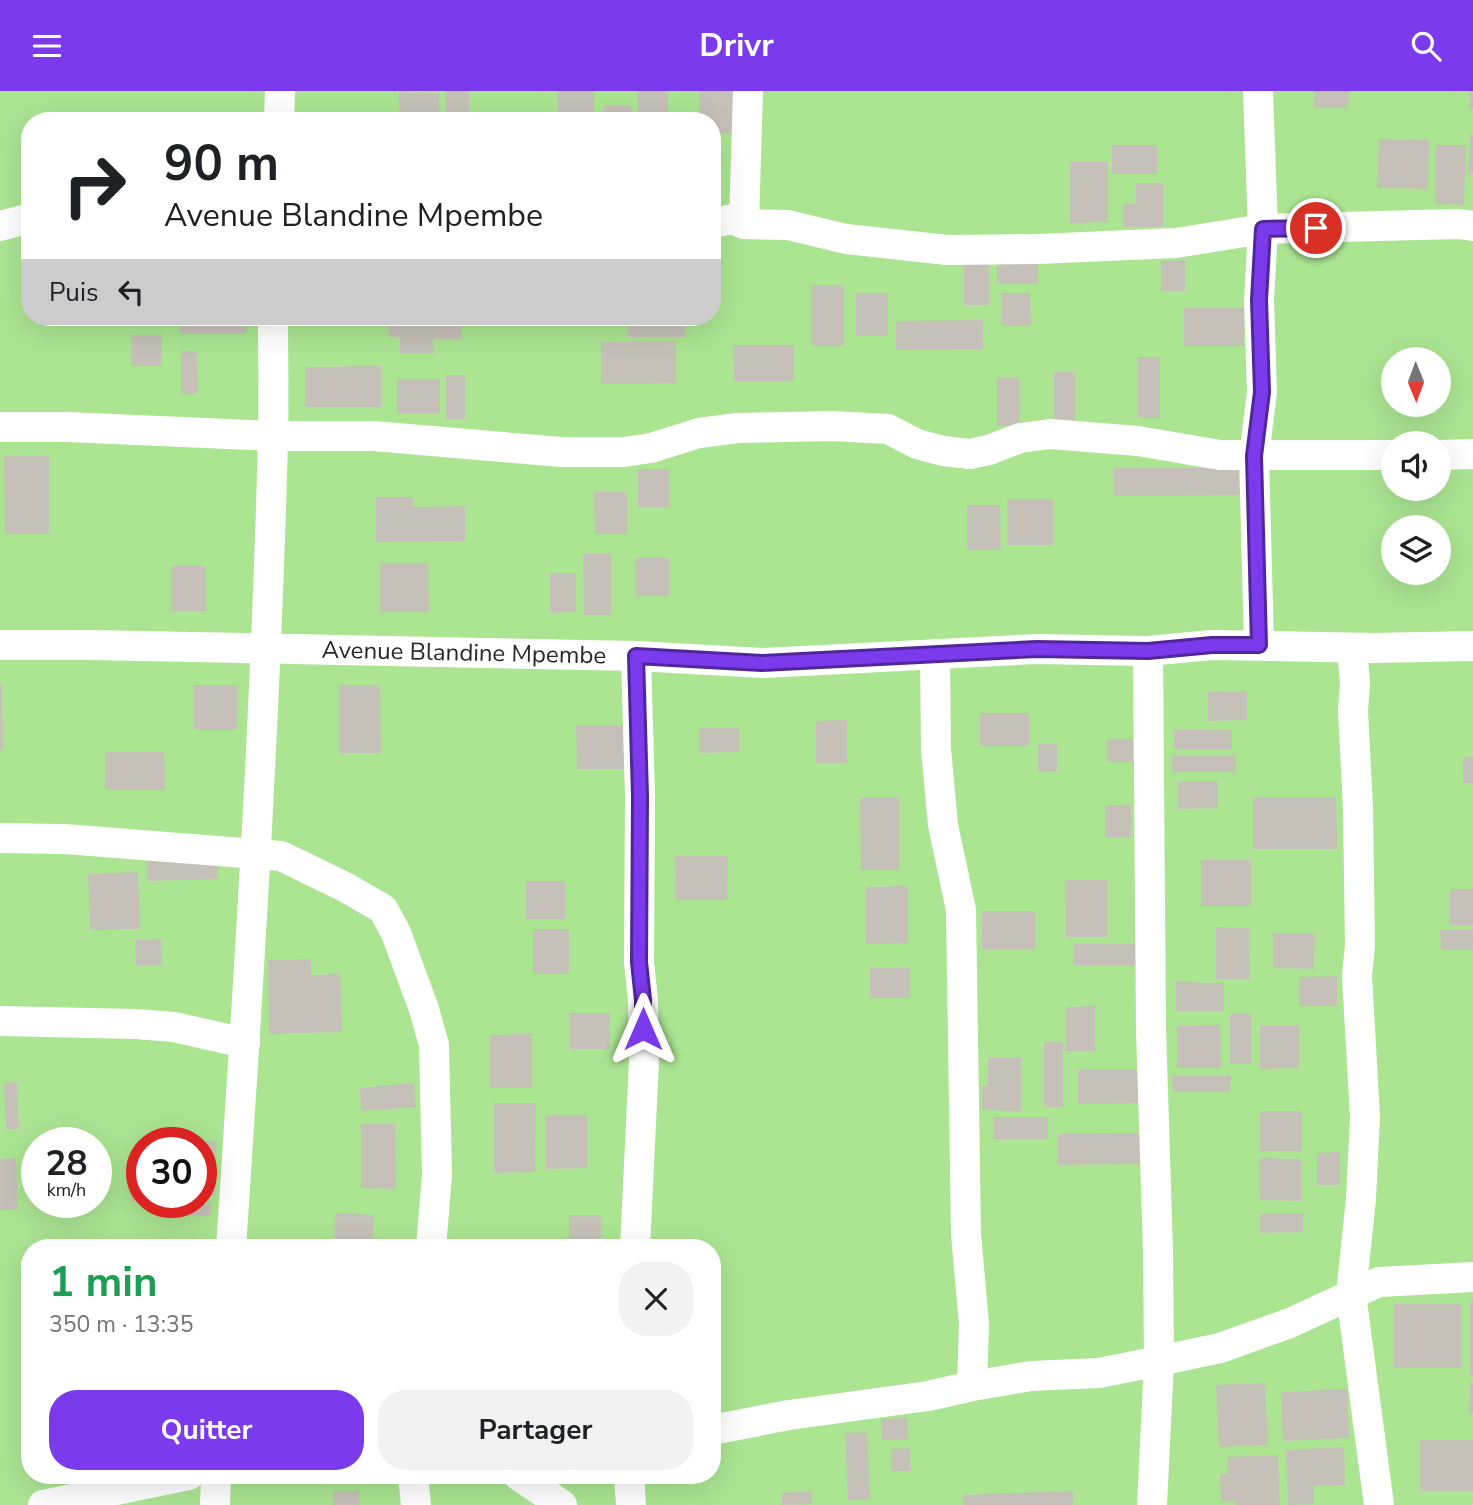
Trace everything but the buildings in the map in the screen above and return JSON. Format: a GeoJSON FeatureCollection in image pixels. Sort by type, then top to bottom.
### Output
{"type":"FeatureCollection","features":[{"type":"Feature","properties":{"kind":"street"},"geometry":{"type":"LineString","coordinates":[[279,112],[280,91]]}},
{"type":"Feature","properties":{"kind":"street"},"geometry":{"type":"LineString","coordinates":[[744,224],[748,91]]}},
{"type":"Feature","properties":{"kind":"street"},"geometry":{"type":"LineString","coordinates":[[1258,91],[1263,229],[1259,300],[1262,392],[1254,456],[1259,645]]}},
{"type":"Feature","properties":{"kind":"street"},"geometry":{"type":"LineString","coordinates":[[721,221],[733,219],[744,224],[788,225],[846,239],[947,250],[1176,243],[1263,229],[1458,224],[1473,226]]}},
{"type":"Feature","properties":{"kind":"street"},"geometry":{"type":"LineString","coordinates":[[0,226],[21,220]]}},
{"type":"Feature","properties":{"kind":"street"},"geometry":{"type":"LineString","coordinates":[[232,1239],[266,648],[273,436],[273,326]]}},
{"type":"Feature","properties":{"kind":"street"},"geometry":{"type":"LineString","coordinates":[[0,428],[117,429],[273,436],[373,436],[561,452],[624,452],[651,448],[699,433],[738,428],[844,426],[888,429],[917,444],[970,454],[1020,438],[1050,434],[1138,441],[1220,455],[1381,455]]}},
{"type":"Feature","properties":{"kind":"street"},"geometry":{"type":"LineString","coordinates":[[1451,455],[1473,454]]}},
{"type":"Feature","properties":{"kind":"street","name":"Avenue Blandine Mpembe"},"geometry":{"type":"LineString","coordinates":[[0,645],[636,656],[762,663],[1037,649],[1148,651],[1212,645],[1352,648],[1473,646]]}},
{"type":"Feature","properties":{"kind":"street"},"geometry":{"type":"LineString","coordinates":[[1352,648],[1358,808],[1360,945],[1357,976],[1365,1117],[1352,1294],[1379,1505]]}},
{"type":"Feature","properties":{"kind":"street"},"geometry":{"type":"LineString","coordinates":[[1148,651],[1151,1028],[1159,1361],[1152,1505]]}},
{"type":"Feature","properties":{"kind":"street"},"geometry":{"type":"LineString","coordinates":[[935,654],[936,749],[943,825],[961,910],[966,1234],[974,1324],[972,1386]]}},
{"type":"Feature","properties":{"kind":"street"},"geometry":{"type":"LineString","coordinates":[[635,1239],[644,1061],[639,962],[640,796],[636,656]]}},
{"type":"Feature","properties":{"kind":"street"},"geometry":{"type":"LineString","coordinates":[[0,838],[65,839],[281,856],[383,909],[396,933],[434,1045],[437,1175],[432,1239]]}},
{"type":"Feature","properties":{"kind":"street"},"geometry":{"type":"LineString","coordinates":[[0,1021],[174,1027],[245,1043]]}},
{"type":"Feature","properties":{"kind":"street"},"geometry":{"type":"LineString","coordinates":[[721,1428],[789,1415],[928,1396],[1031,1376],[1099,1373],[1159,1361],[1220,1348],[1290,1323],[1378,1282],[1473,1277]]}},
{"type":"Feature","properties":{"kind":"street"},"geometry":{"type":"LineString","coordinates":[[43,1505],[145,1484]]}},
{"type":"Feature","properties":{"kind":"street"},"geometry":{"type":"LineString","coordinates":[[215,1505],[216,1484]]}},
{"type":"Feature","properties":{"kind":"street"},"geometry":{"type":"LineString","coordinates":[[414,1484],[416,1505]]}},
{"type":"Feature","properties":{"kind":"street"},"geometry":{"type":"LineString","coordinates":[[531,1484],[562,1505]]}},
{"type":"Feature","properties":{"kind":"street"},"geometry":{"type":"LineString","coordinates":[[630,1484],[631,1505]]}},
{"type":"Feature","properties":{"kind":"green space"},"geometry":{"type":"Polygon","coordinates":[[[0,91],[1473,91],[1473,1505],[0,1505],[0,91]]]}},
{"type":"Feature","properties":{"kind":"route"},"geometry":{"type":"LineString","coordinates":[[643,1029],[639,962],[640,796],[636,656],[762,663],[1037,649],[1148,651],[1212,645],[1259,645],[1254,456],[1262,392],[1259,300],[1263,229],[1316,228]]}}]}
